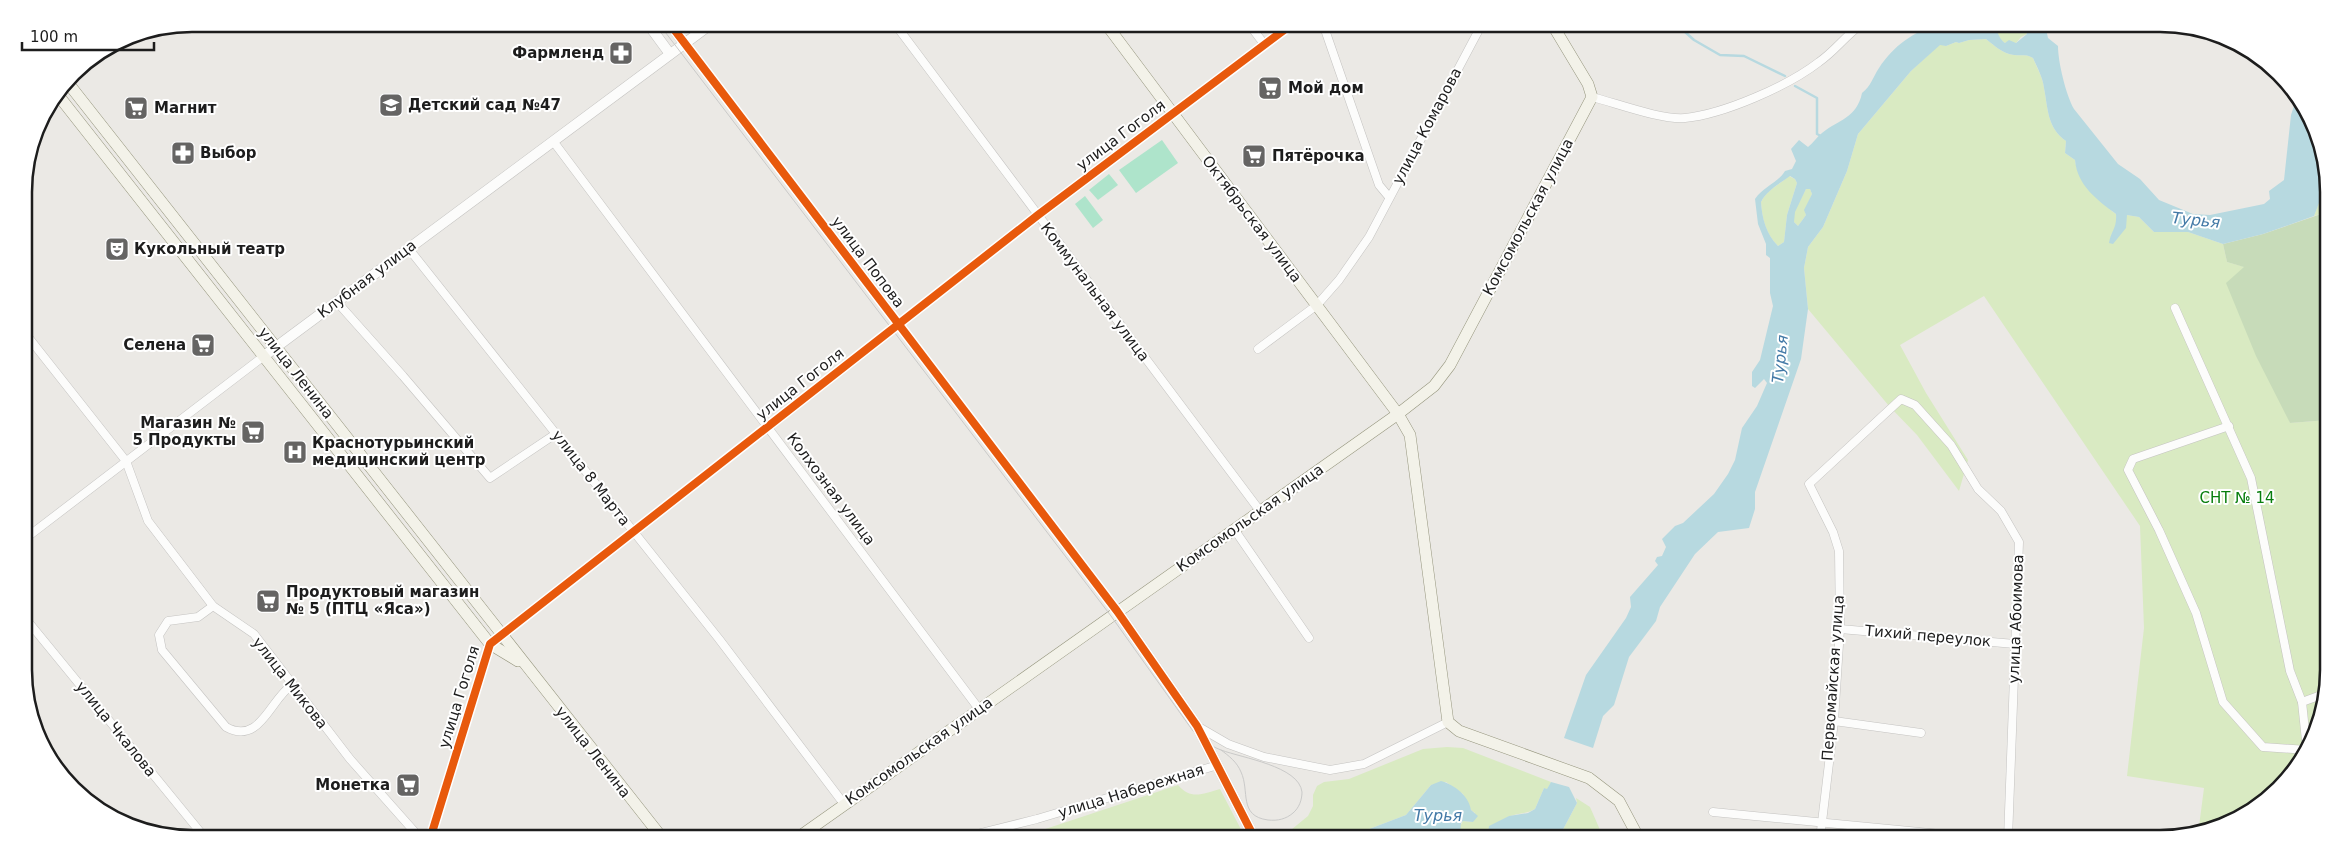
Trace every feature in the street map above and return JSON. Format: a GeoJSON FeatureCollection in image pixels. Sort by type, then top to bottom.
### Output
{"type":"FeatureCollection","features":[{"type":"Feature","properties":{"kind":"main road","name":"Октябрьская улица"},"geometry":{"type":"LineString","coordinates":[[1113,33],[1398,414],[1410,435],[1448,722]]}},
{"type":"Feature","properties":{"kind":"main road"},"geometry":{"type":"LineString","coordinates":[[1557,33],[1588,84],[1592,97]]}},
{"type":"Feature","properties":{"kind":"main road","name":"улица Ленина"},"geometry":{"type":"LineString","coordinates":[[72,88],[655,830]]}},
{"type":"Feature","properties":{"kind":"main road","name":"Комсомольская улица"},"geometry":{"type":"LineString","coordinates":[[808,830],[1398,414],[1434,386],[1450,365],[1592,97]]}},
{"type":"Feature","properties":{"kind":"main road","name":"улица Ленина"},"geometry":{"type":"LineString","coordinates":[[62,100],[490,644],[524,664]]}},
{"type":"Feature","properties":{"kind":"main road"},"geometry":{"type":"LineString","coordinates":[[1448,722],[1459,731],[1589,778],[1619,801],[1634,830]]}},
{"type":"Feature","properties":{"kind":"street"},"geometry":{"type":"LineString","coordinates":[[655,33],[670,54]]}},
{"type":"Feature","properties":{"kind":"street","name":"улица Попова"},"geometry":{"type":"LineString","coordinates":[[677,33],[1117,611]]}},
{"type":"Feature","properties":{"kind":"street","name":"Клубная улица"},"geometry":{"type":"LineString","coordinates":[[32,533],[276,347],[699,33]]}},
{"type":"Feature","properties":{"kind":"street","name":"Коммунальная улица"},"geometry":{"type":"LineString","coordinates":[[902,33],[1260,511]]}},
{"type":"Feature","properties":{"kind":"street"},"geometry":{"type":"LineString","coordinates":[[1256,33],[1264,44]]}},
{"type":"Feature","properties":{"kind":"street","name":"улица Гоголя"},"geometry":{"type":"LineString","coordinates":[[433,830],[490,644],[1038,215],[1279,33]]}},
{"type":"Feature","properties":{"kind":"street","name":"улица Комарова"},"geometry":{"type":"LineString","coordinates":[[1326,33],[1379,185],[1390,197],[1477,33]]}},
{"type":"Feature","properties":{"kind":"street"},"geometry":{"type":"LineString","coordinates":[[1592,97],[1659,114],[1685,118],[1738,104],[1784,84],[1821,61],[1850,33]]}},
{"type":"Feature","properties":{"kind":"street","name":"Колхозная улица"},"geometry":{"type":"LineString","coordinates":[[553,142],[979,709]]}},
{"type":"Feature","properties":{"kind":"street"},"geometry":{"type":"LineString","coordinates":[[1258,349],[1316,305],[1339,280],[1368,237],[1390,197]]}},
{"type":"Feature","properties":{"kind":"street","name":"улица 8 Марта"},"geometry":{"type":"LineString","coordinates":[[408,249],[557,433],[719,639],[844,804]]}},
{"type":"Feature","properties":{"kind":"street"},"geometry":{"type":"LineString","coordinates":[[337,302],[490,478],[557,433]]}},
{"type":"Feature","properties":{"kind":"street"},"geometry":{"type":"LineString","coordinates":[[2175,308],[2251,478],[2290,671],[2302,702],[2305,735]]}},
{"type":"Feature","properties":{"kind":"street","name":"улица Микова"},"geometry":{"type":"LineString","coordinates":[[33,342],[126,461],[148,521],[213,606],[254,634],[350,759],[414,830]]}},
{"type":"Feature","properties":{"kind":"street","name":"Первомайская улица"},"geometry":{"type":"LineString","coordinates":[[1820,830],[1834,721],[1840,629],[1839,551],[1833,532],[1809,484],[1901,399],[1915,405]]}},
{"type":"Feature","properties":{"kind":"street","name":"улица Абоимова"},"geometry":{"type":"LineString","coordinates":[[1915,405],[1951,445],[1978,489],[2001,511],[2019,542],[2008,830]]}},
{"type":"Feature","properties":{"kind":"street"},"geometry":{"type":"LineString","coordinates":[[2229,426],[2133,459],[2128,470],[2170,554],[2196,613],[2223,702],[2263,747],[2299,749]]}},
{"type":"Feature","properties":{"kind":"street"},"geometry":{"type":"LineString","coordinates":[[1234,529],[1309,638]]}},
{"type":"Feature","properties":{"kind":"street"},"geometry":{"type":"LineString","coordinates":[[213,606],[198,617],[168,621],[159,635],[162,650],[226,727],[240,732],[251,730],[271,711],[284,691],[292,685]]}},
{"type":"Feature","properties":{"kind":"street"},"geometry":{"type":"LineString","coordinates":[[1117,611],[1197,726],[1250,830]]}},
{"type":"Feature","properties":{"kind":"street","name":"улица Чкалова"},"geometry":{"type":"LineString","coordinates":[[32,626],[199,830]]}},
{"type":"Feature","properties":{"kind":"street","name":"Тихий переулок"},"geometry":{"type":"LineString","coordinates":[[1840,629],[2015,644]]}},
{"type":"Feature","properties":{"kind":"street"},"geometry":{"type":"LineString","coordinates":[[2302,702],[2317,697]]}},
{"type":"Feature","properties":{"kind":"street"},"geometry":{"type":"LineString","coordinates":[[1834,721],[1922,733]]}},
{"type":"Feature","properties":{"kind":"street"},"geometry":{"type":"LineString","coordinates":[[1197,726],[1228,744],[1264,757],[1330,770],[1364,764],[1448,722]]}},
{"type":"Feature","properties":{"kind":"street","name":"улица Набережная"},"geometry":{"type":"LineString","coordinates":[[993,830],[1037,819],[1218,765]]}},
{"type":"Feature","properties":{"kind":"street"},"geometry":{"type":"LineString","coordinates":[[1713,812],[1906,830]]}},
{"type":"Feature","properties":{"kind":"green space"},"geometry":{"type":"Polygon","coordinates":[[[1998,33],[2027,34],[2016,43],[2005,43],[1999,37],[1998,33]]]}},
{"type":"Feature","properties":{"kind":"green space","name":"СНТ № 14"},"geometry":{"type":"Polygon","coordinates":[[[1986,39],[2006,53],[2033,58],[2042,80],[2049,117],[2055,130],[2066,141],[2065,153],[2075,160],[2080,176],[2090,190],[2116,214],[2117,226],[2110,236],[2127,215],[2139,217],[2154,232],[2188,232],[2223,244],[2227,262],[2245,267],[2290,423],[2320,421],[2320,671],[2311,722],[2293,760],[2273,784],[2240,809],[2211,822],[2199,825],[2204,788],[2127,776],[2144,628],[2140,526],[1984,296],[1900,345],[1926,393],[1968,460],[1959,491],[1917,435],[1889,406],[1808,309],[1804,268],[1808,247],[1823,227],[1847,171],[1858,134],[1911,71],[1940,44],[1946,46],[1969,40],[1986,39]]]}},
{"type":"Feature","properties":{"kind":"green space"},"geometry":{"type":"Polygon","coordinates":[[[1162,140],[1178,163],[1136,193],[1119,170],[1162,140]]]}},
{"type":"Feature","properties":{"kind":"green space"},"geometry":{"type":"Polygon","coordinates":[[[1109,174],[1118,185],[1098,200],[1089,190],[1109,174]]]}},
{"type":"Feature","properties":{"kind":"green space"},"geometry":{"type":"Polygon","coordinates":[[[1789,176],[1795,179],[1797,183],[1787,215],[1784,242],[1778,246],[1765,226],[1761,202],[1770,191],[1789,176]]]}},
{"type":"Feature","properties":{"kind":"green space"},"geometry":{"type":"Polygon","coordinates":[[[2320,187],[2320,214],[2314,216],[2319,202],[2320,187]]]}},
{"type":"Feature","properties":{"kind":"green space"},"geometry":{"type":"Polygon","coordinates":[[[1806,189],[1810,189],[1812,194],[1805,210],[1806,215],[1798,226],[1794,222],[1794,212],[1806,189]]]}},
{"type":"Feature","properties":{"kind":"green space"},"geometry":{"type":"Polygon","coordinates":[[[1085,196],[1103,220],[1093,228],[1075,204],[1085,196]]]}},
{"type":"Feature","properties":{"kind":"green space"},"geometry":{"type":"Polygon","coordinates":[[[2320,214],[2320,421],[2290,423],[2256,356],[2226,283],[2244,267],[2227,262],[2223,244],[2263,234],[2320,214]]]}},
{"type":"Feature","properties":{"kind":"green space"},"geometry":{"type":"Polygon","coordinates":[[[1463,748],[1551,782],[1547,790],[1544,788],[1535,809],[1508,817],[1490,830],[1459,830],[1463,821],[1473,822],[1475,813],[1471,810],[1463,794],[1446,782],[1431,785],[1406,815],[1367,830],[1291,830],[1308,816],[1313,806],[1313,795],[1317,786],[1324,782],[1349,779],[1423,749],[1463,748]]]}},
{"type":"Feature","properties":{"kind":"green space"},"geometry":{"type":"Polygon","coordinates":[[[1178,785],[1183,790],[1192,794],[1202,794],[1220,789],[1241,830],[1042,830],[1178,785]]]}},
{"type":"Feature","properties":{"kind":"green space"},"geometry":{"type":"Polygon","coordinates":[[[1576,798],[1590,807],[1600,830],[1563,830],[1577,803],[1576,798]]]}},
{"type":"Feature","properties":{"kind":"water"},"geometry":{"type":"Polygon","coordinates":[[[1918,33],[1998,33],[2005,43],[2009,40],[2016,43],[2026,33],[2047,33],[2048,38],[2058,46],[2063,78],[2074,109],[2118,164],[2140,179],[2159,200],[2193,214],[2210,215],[2264,204],[2270,199],[2269,191],[2284,180],[2291,115],[2294,105],[2307,131],[2318,171],[2319,203],[2314,216],[2263,234],[2223,244],[2188,232],[2154,232],[2139,217],[2127,215],[2126,228],[2113,244],[2109,243],[2116,223],[2116,214],[2089,191],[2080,177],[2075,160],[2065,153],[2066,141],[2055,130],[2049,117],[2042,80],[2033,58],[2006,53],[1986,39],[1956,42],[1946,46],[1940,45],[1911,71],[1858,134],[1847,171],[1823,227],[1808,247],[1804,268],[1808,309],[1801,359],[1755,492],[1755,509],[1749,528],[1718,532],[1695,554],[1660,607],[1656,621],[1629,657],[1614,705],[1603,716],[1593,748],[1564,738],[1586,675],[1626,618],[1631,607],[1630,597],[1658,565],[1655,561],[1657,557],[1662,556],[1666,547],[1662,539],[1675,526],[1683,523],[1714,494],[1728,474],[1735,460],[1742,428],[1757,406],[1767,383],[1764,379],[1755,388],[1752,386],[1752,372],[1760,360],[1773,306],[1770,293],[1770,258],[1766,255],[1766,244],[1758,224],[1755,199],[1762,191],[1779,179],[1785,171],[1792,169],[1796,161],[1791,149],[1799,140],[1808,147],[1822,133],[1846,118],[1856,108],[1862,93],[1885,60],[1898,46],[1918,33]],[[1790,176],[1770,191],[1761,202],[1765,225],[1770,236],[1778,246],[1784,242],[1787,215],[1797,183],[1790,176]],[[1806,189],[1795,212],[1794,222],[1798,226],[1806,215],[1804,210],[1812,194],[1810,189],[1806,189]]]}},
{"type":"Feature","properties":{"kind":"water","name":"Турья"},"geometry":{"type":"Polygon","coordinates":[[[1441,781],[1451,785],[1464,796],[1471,810],[1478,816],[1473,822],[1463,821],[1460,830],[1367,830],[1406,815],[1431,785],[1441,781]]]}},
{"type":"Feature","properties":{"kind":"water","name":"Турья"},"geometry":{"type":"Polygon","coordinates":[[[1551,782],[1569,787],[1577,803],[1563,830],[1488,830],[1489,826],[1509,816],[1528,813],[1535,809],[1544,788],[1547,789],[1551,782]]]}},
{"type":"Feature","properties":{"kind":"waterway"},"geometry":{"type":"LineString","coordinates":[[1686,33],[1694,40],[1720,55],[1744,56],[1785,76]]}},
{"type":"Feature","properties":{"kind":"waterway"},"geometry":{"type":"LineString","coordinates":[[1795,86],[1817,98],[1817,134],[1821,136]]}},
{"type":"Feature","properties":{"kind":"tram line"},"geometry":{"type":"LineString","coordinates":[[666,33],[1111,616],[1193,731],[1217,748],[1268,764],[1281,769],[1291,776],[1299,783],[1302,792],[1301,801],[1297,809],[1288,817],[1275,820],[1259,818],[1252,813],[1247,802],[1244,779],[1239,768],[1221,750]]}},
{"type":"Feature","properties":{"kind":"cycle path"},"geometry":{"type":"LineString","coordinates":[[677,33],[1117,611],[1197,726],[1250,830]]}},
{"type":"Feature","properties":{"kind":"cycle path"},"geometry":{"type":"LineString","coordinates":[[433,830],[490,644],[1038,215],[1280,33]]}},
{"type":"Feature","properties":{"kind":"place","name":"Фармленд"},"geometry":{"type":"Point","coordinates":[621,53]}},
{"type":"Feature","properties":{"kind":"place","name":"Мой дом"},"geometry":{"type":"Point","coordinates":[1270,88]}},
{"type":"Feature","properties":{"kind":"place","name":"Детский сад №47"},"geometry":{"type":"Point","coordinates":[391,105]}},
{"type":"Feature","properties":{"kind":"place","name":"Магнит"},"geometry":{"type":"Point","coordinates":[136,108]}},
{"type":"Feature","properties":{"kind":"place","name":"Выбор"},"geometry":{"type":"Point","coordinates":[183,153]}},
{"type":"Feature","properties":{"kind":"place","name":"Пятёрочка"},"geometry":{"type":"Point","coordinates":[1254,156]}},
{"type":"Feature","properties":{"kind":"place","name":"Кукольный театр"},"geometry":{"type":"Point","coordinates":[117,249]}},
{"type":"Feature","properties":{"kind":"place","name":"Селена"},"geometry":{"type":"Point","coordinates":[203,345]}},
{"type":"Feature","properties":{"kind":"place","name":"Магазин № 5 Продукты"},"geometry":{"type":"Point","coordinates":[253,432]}},
{"type":"Feature","properties":{"kind":"place","name":"Краснотурьинский медицинский центр"},"geometry":{"type":"Point","coordinates":[295,452]}},
{"type":"Feature","properties":{"kind":"place","name":"Продуктовый магазин № 5 (ПТЦ «Яса»)"},"geometry":{"type":"Point","coordinates":[268,601]}},
{"type":"Feature","properties":{"kind":"place","name":"Монетка"},"geometry":{"type":"Point","coordinates":[408,785]}}]}
